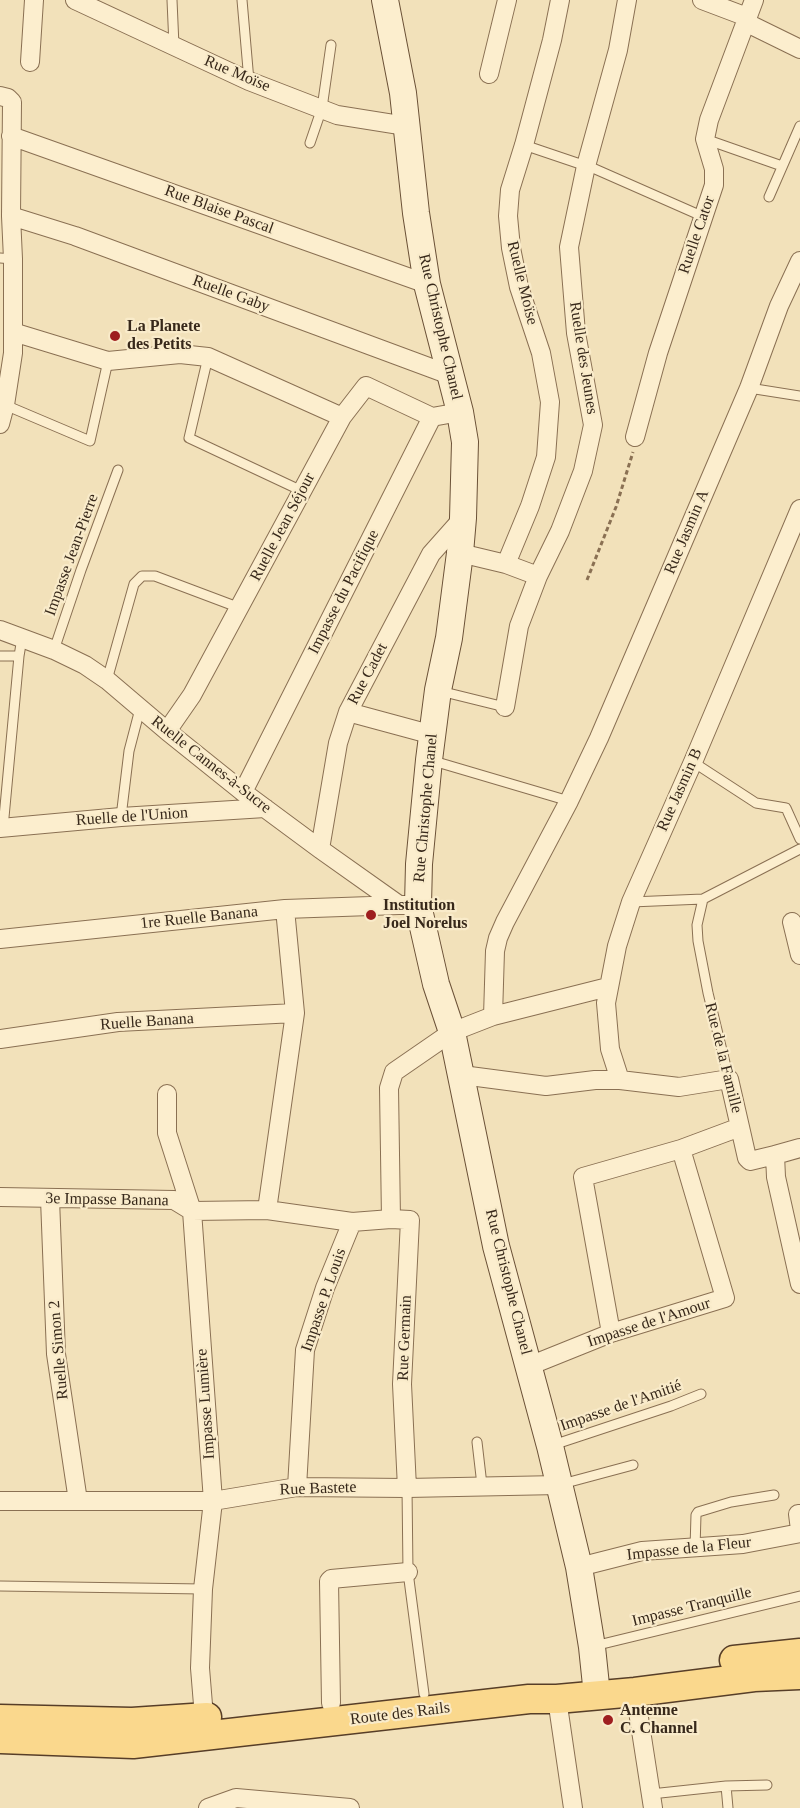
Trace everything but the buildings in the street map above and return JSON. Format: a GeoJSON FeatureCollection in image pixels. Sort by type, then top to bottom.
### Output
{"type":"FeatureCollection","features":[{"type":"Feature","properties":{"kind":"main road","name":"Route des Rails"},"geometry":{"type":"LineString","coordinates":[[0,1719],[132,1722],[204,1717],[424,1694],[596,1686],[800,1653]]}},
{"type":"Feature","properties":{"kind":"main road","name":"Route des Rails"},"geometry":{"type":"LineString","coordinates":[[0,1739],[133,1744],[529,1699],[557,1699],[596,1686],[635,1692],[754,1677],[800,1675]]}},
{"type":"Feature","properties":{"kind":"street"},"geometry":{"type":"LineString","coordinates":[[30,62],[34,0]]}},
{"type":"Feature","properties":{"kind":"street","name":"Rue Moïse"},"geometry":{"type":"LineString","coordinates":[[75,0],[104,6],[174,46],[249,81],[337,115],[406,126]]}},
{"type":"Feature","properties":{"kind":"street","name":"Rue Christophe Chanel"},"geometry":{"type":"LineString","coordinates":[[385,0],[403,93],[416,213],[427,284],[460,412],[465,442],[460,554],[449,638],[438,690],[419,864],[409,905],[452,1032],[496,1246],[550,1446],[579,1567],[596,1686]]}},
{"type":"Feature","properties":{"kind":"street"},"geometry":{"type":"LineString","coordinates":[[489,74],[507,0]]}},
{"type":"Feature","properties":{"kind":"street","name":"Ruelle Moïse"},"geometry":{"type":"LineString","coordinates":[[506,564],[530,506],[546,456],[550,421],[550,402],[541,353],[519,287],[511,248],[508,216],[510,190],[552,40],[560,0]]}},
{"type":"Feature","properties":{"kind":"street","name":"Ruelle des Jeunes"},"geometry":{"type":"LineString","coordinates":[[505,707],[519,626],[583,471],[593,425],[576,333],[569,247],[586,166],[618,50],[627,0]]}},
{"type":"Feature","properties":{"kind":"street"},"geometry":{"type":"LineString","coordinates":[[702,0],[749,13],[800,48]]}},
{"type":"Feature","properties":{"kind":"street"},"geometry":{"type":"LineString","coordinates":[[705,139],[709,120],[749,13]]}},
{"type":"Feature","properties":{"kind":"street"},"geometry":{"type":"LineString","coordinates":[[0,424],[5,405],[7,352],[13,332],[6,259],[10,216],[12,102],[5,98]]}},
{"type":"Feature","properties":{"kind":"street","name":"Rue Blaise Pascal"},"geometry":{"type":"LineString","coordinates":[[11,136],[427,284]]}},
{"type":"Feature","properties":{"kind":"street","name":"Ruelle Cator"},"geometry":{"type":"LineString","coordinates":[[635,437],[679,286],[714,185],[714,169],[705,139]]}},
{"type":"Feature","properties":{"kind":"street","name":"Ruelle Gaby"},"geometry":{"type":"LineString","coordinates":[[10,216],[75,236],[450,375]]}},
{"type":"Feature","properties":{"kind":"street","name":"Rue Jasmin A"},"geometry":{"type":"LineString","coordinates":[[493,1016],[495,951],[498,939],[599,738],[749,388],[779,306],[800,261]]}},
{"type":"Feature","properties":{"kind":"street"},"geometry":{"type":"LineString","coordinates":[[13,332],[108,361],[180,354],[208,357],[342,417]]}},
{"type":"Feature","properties":{"kind":"street","name":"Ruelle Jean Séjour"},"geometry":{"type":"LineString","coordinates":[[167,731],[192,695],[342,417],[366,386],[432,417]]}},
{"type":"Feature","properties":{"kind":"street"},"geometry":{"type":"LineString","coordinates":[[432,417],[460,412]]}},
{"type":"Feature","properties":{"kind":"street","name":"Impasse du Pacifique"},"geometry":{"type":"LineString","coordinates":[[243,792],[432,417]]}},
{"type":"Feature","properties":{"kind":"street","name":"Rue Jasmin B"},"geometry":{"type":"LineString","coordinates":[[620,1080],[610,1049],[606,1003],[617,946],[631,902],[798,517]]}},
{"type":"Feature","properties":{"kind":"street","name":"Rue Cadet"},"geometry":{"type":"LineString","coordinates":[[320,849],[338,743],[348,712],[431,554],[463,518]]}},
{"type":"Feature","properties":{"kind":"street"},"geometry":{"type":"LineString","coordinates":[[460,554],[506,564],[538,576]]}},
{"type":"Feature","properties":{"kind":"street","name":"Ruelle Cannes-à-Sucre"},"geometry":{"type":"LineString","coordinates":[[0,630],[20,647],[54,650],[85,665],[107,680],[243,792],[320,849],[409,905]]}},
{"type":"Feature","properties":{"kind":"street"},"geometry":{"type":"LineString","coordinates":[[348,712],[431,747]]}},
{"type":"Feature","properties":{"kind":"street","name":"Ruelle de l'Union"},"geometry":{"type":"LineString","coordinates":[[2,828],[121,817],[265,808]]}},
{"type":"Feature","properties":{"kind":"street","name":"1re Ruelle Banana"},"geometry":{"type":"LineString","coordinates":[[0,939],[285,909],[409,905]]}},
{"type":"Feature","properties":{"kind":"street"},"geometry":{"type":"LineString","coordinates":[[267,1210],[295,1013],[285,909]]}},
{"type":"Feature","properties":{"kind":"street"},"geometry":{"type":"LineString","coordinates":[[792,922],[800,955]]}},
{"type":"Feature","properties":{"kind":"street"},"geometry":{"type":"LineString","coordinates":[[391,1220],[389,1088],[394,1072],[452,1032],[493,1016],[608,987]]}},
{"type":"Feature","properties":{"kind":"street","name":"Ruelle Banana"},"geometry":{"type":"LineString","coordinates":[[0,1039],[118,1022],[295,1013]]}},
{"type":"Feature","properties":{"kind":"street"},"geometry":{"type":"LineString","coordinates":[[462,1075],[546,1086],[595,1080],[620,1080],[679,1087],[729,1079]]}},
{"type":"Feature","properties":{"kind":"street","name":"Rue de la Famille"},"geometry":{"type":"LineString","coordinates":[[611,1333],[583,1177],[681,1149],[740,1127],[729,1079]]}},
{"type":"Feature","properties":{"kind":"street","name":"Impasse Lumière"},"geometry":{"type":"LineString","coordinates":[[167,1094],[167,1133],[192,1211],[213,1501],[204,1589],[200,1668],[204,1717]]}},
{"type":"Feature","properties":{"kind":"street"},"geometry":{"type":"LineString","coordinates":[[740,1127],[747,1158],[750,1161],[800,1148]]}},
{"type":"Feature","properties":{"kind":"street","name":"Impasse de l'Amour"},"geometry":{"type":"LineString","coordinates":[[529,1366],[611,1333],[725,1299],[681,1149]]}},
{"type":"Feature","properties":{"kind":"street"},"geometry":{"type":"LineString","coordinates":[[775,1155],[776,1177],[800,1284]]}},
{"type":"Feature","properties":{"kind":"street","name":"3e Impasse Banana"},"geometry":{"type":"LineString","coordinates":[[0,1197],[174,1200],[192,1211],[267,1210],[352,1222],[391,1220]]}},
{"type":"Feature","properties":{"kind":"street","name":"Ruelle Simon 2"},"geometry":{"type":"LineString","coordinates":[[50,1199],[56,1354],[78,1501]]}},
{"type":"Feature","properties":{"kind":"street","name":"Rue Germain"},"geometry":{"type":"LineString","coordinates":[[391,1220],[410,1220],[402,1384],[407,1488]]}},
{"type":"Feature","properties":{"kind":"street","name":"Impasse P. Louis"},"geometry":{"type":"LineString","coordinates":[[297,1487],[305,1350],[325,1288],[352,1222]]}},
{"type":"Feature","properties":{"kind":"street","name":"Rue Bastete"},"geometry":{"type":"LineString","coordinates":[[1,1496],[78,1501],[213,1501],[297,1487],[407,1488],[560,1485]]}},
{"type":"Feature","properties":{"kind":"street","name":"Impasse de la Fleur"},"geometry":{"type":"LineString","coordinates":[[579,1567],[642,1551],[743,1545],[800,1532],[798,1514],[800,1514]]}},
{"type":"Feature","properties":{"kind":"street"},"geometry":{"type":"LineString","coordinates":[[331,1703],[329,1581],[408,1572]]}},
{"type":"Feature","properties":{"kind":"street"},"geometry":{"type":"LineString","coordinates":[[635,1692],[652,1801]]}},
{"type":"Feature","properties":{"kind":"street"},"geometry":{"type":"LineString","coordinates":[[557,1699],[573,1808]]}},
{"type":"Feature","properties":{"kind":"street"},"geometry":{"type":"LineString","coordinates":[[208,1808],[236,1798],[348,1808]]}},
{"type":"Feature","properties":{"kind":"lane"},"geometry":{"type":"LineString","coordinates":[[172,0],[174,46]]}},
{"type":"Feature","properties":{"kind":"lane"},"geometry":{"type":"LineString","coordinates":[[242,0],[249,81]]}},
{"type":"Feature","properties":{"kind":"lane"},"geometry":{"type":"LineString","coordinates":[[310,143],[322,108],[331,45]]}},
{"type":"Feature","properties":{"kind":"lane"},"geometry":{"type":"LineString","coordinates":[[769,197],[800,126]]}},
{"type":"Feature","properties":{"kind":"lane"},"geometry":{"type":"LineString","coordinates":[[705,139],[782,166]]}},
{"type":"Feature","properties":{"kind":"lane"},"geometry":{"type":"LineString","coordinates":[[524,145],[586,166],[704,217]]}},
{"type":"Feature","properties":{"kind":"lane"},"geometry":{"type":"LineString","coordinates":[[208,357],[189,438],[302,491]]}},
{"type":"Feature","properties":{"kind":"lane"},"geometry":{"type":"LineString","coordinates":[[5,405],[90,441],[108,361]]}},
{"type":"Feature","properties":{"kind":"lane"},"geometry":{"type":"LineString","coordinates":[[749,388],[800,396]]}},
{"type":"Feature","properties":{"kind":"lane","name":"Impasse Jean-Pierre"},"geometry":{"type":"LineString","coordinates":[[54,650],[118,470]]}},
{"type":"Feature","properties":{"kind":"lane"},"geometry":{"type":"LineString","coordinates":[[107,680],[134,584],[142,576],[155,576],[240,608]]}},
{"type":"Feature","properties":{"kind":"lane"},"geometry":{"type":"LineString","coordinates":[[0,656],[20,647],[2,828]]}},
{"type":"Feature","properties":{"kind":"lane"},"geometry":{"type":"LineString","coordinates":[[438,690],[505,707]]}},
{"type":"Feature","properties":{"kind":"lane"},"geometry":{"type":"LineString","coordinates":[[121,817],[129,751],[140,709]]}},
{"type":"Feature","properties":{"kind":"lane"},"geometry":{"type":"LineString","coordinates":[[431,747],[569,801]]}},
{"type":"Feature","properties":{"kind":"lane"},"geometry":{"type":"LineString","coordinates":[[693,762],[756,803],[786,808],[800,839]]}},
{"type":"Feature","properties":{"kind":"lane"},"geometry":{"type":"LineString","coordinates":[[631,902],[703,899],[800,849]]}},
{"type":"Feature","properties":{"kind":"lane","name":"Rue de la Famille"},"geometry":{"type":"LineString","coordinates":[[703,899],[697,925],[698,942],[729,1079]]}},
{"type":"Feature","properties":{"kind":"lane","name":"Impasse de l'Amitié"},"geometry":{"type":"LineString","coordinates":[[550,1446],[701,1394]]}},
{"type":"Feature","properties":{"kind":"lane"},"geometry":{"type":"LineString","coordinates":[[477,1442],[482,1485]]}},
{"type":"Feature","properties":{"kind":"lane","name":"Rue Bastete"},"geometry":{"type":"LineString","coordinates":[[560,1485],[633,1464]]}},
{"type":"Feature","properties":{"kind":"lane","name":"Rue Germain"},"geometry":{"type":"LineString","coordinates":[[407,1488],[408,1572],[424,1694]]}},
{"type":"Feature","properties":{"kind":"lane"},"geometry":{"type":"LineString","coordinates":[[695,1548],[698,1512],[731,1502],[774,1495]]}},
{"type":"Feature","properties":{"kind":"lane"},"geometry":{"type":"LineString","coordinates":[[0,1586],[204,1589]]}},
{"type":"Feature","properties":{"kind":"lane","name":"Impasse Tranquille"},"geometry":{"type":"LineString","coordinates":[[592,1647],[800,1596]]}},
{"type":"Feature","properties":{"kind":"lane"},"geometry":{"type":"LineString","coordinates":[[652,1801],[726,1786],[767,1785]]}},
{"type":"Feature","properties":{"kind":"lane"},"geometry":{"type":"LineString","coordinates":[[726,1786],[728,1808]]}},
{"type":"Feature","properties":{"kind":"path"},"geometry":{"type":"LineString","coordinates":[[587,580],[632,460],[635,437]]}},
{"type":"Feature","properties":{"kind":"place","name":"La Planete des Petits"},"geometry":{"type":"Point","coordinates":[115,336]}},
{"type":"Feature","properties":{"kind":"place","name":"Institution Joel Norelus"},"geometry":{"type":"Point","coordinates":[371,915]}},
{"type":"Feature","properties":{"kind":"place","name":"Antenne C. Channel"},"geometry":{"type":"Point","coordinates":[608,1720]}}]}
